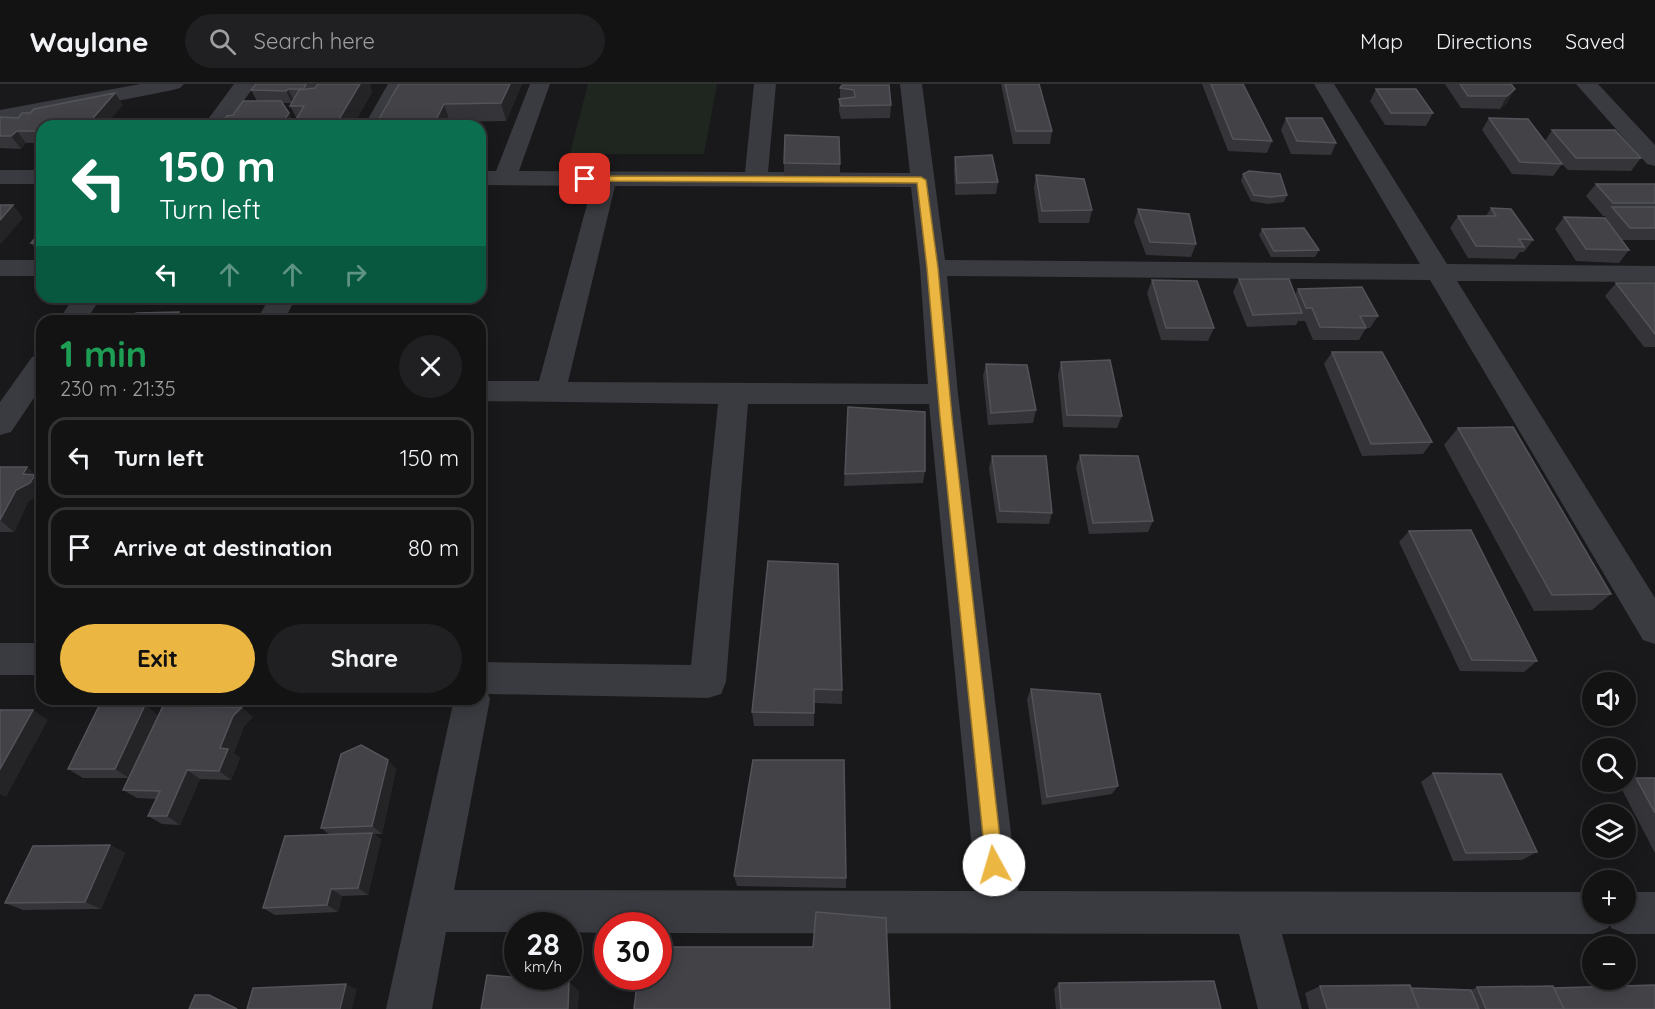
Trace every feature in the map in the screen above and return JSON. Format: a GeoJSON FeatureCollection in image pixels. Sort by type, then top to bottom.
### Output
{"type":"FeatureCollection","features":[{"type":"Feature","properties":{"kind":"street"},"geometry":{"type":"LineString","coordinates":[[0,117],[173,84]]}},
{"type":"Feature","properties":{"kind":"street"},"geometry":{"type":"LineString","coordinates":[[219,120],[246,84]]}},
{"type":"Feature","properties":{"kind":"street"},"geometry":{"type":"LineString","coordinates":[[378,120],[399,84]]}},
{"type":"Feature","properties":{"kind":"street"},"geometry":{"type":"LineString","coordinates":[[505,178],[540,84]]}},
{"type":"Feature","properties":{"kind":"street"},"geometry":{"type":"LineString","coordinates":[[756,180],[765,84]]}},
{"type":"Feature","properties":{"kind":"street"},"geometry":{"type":"LineString","coordinates":[[911,84],[933,268],[944,394],[999,912]]}},
{"type":"Feature","properties":{"kind":"street"},"geometry":{"type":"LineString","coordinates":[[1324,84],[1655,629]]}},
{"type":"Feature","properties":{"kind":"street"},"geometry":{"type":"LineString","coordinates":[[1586,84],[1655,159]]}},
{"type":"Feature","properties":{"kind":"street"},"geometry":{"type":"LineString","coordinates":[[0,177],[36,177]]}},
{"type":"Feature","properties":{"kind":"street"},"geometry":{"type":"LineString","coordinates":[[486,178],[921,180]]}},
{"type":"Feature","properties":{"kind":"street"},"geometry":{"type":"LineString","coordinates":[[551,392],[605,179]]}},
{"type":"Feature","properties":{"kind":"street"},"geometry":{"type":"LineString","coordinates":[[0,268],[36,268]]}},
{"type":"Feature","properties":{"kind":"street"},"geometry":{"type":"LineString","coordinates":[[933,268],[1655,274]]}},
{"type":"Feature","properties":{"kind":"street"},"geometry":{"type":"LineString","coordinates":[[0,424],[34,389]]}},
{"type":"Feature","properties":{"kind":"street"},"geometry":{"type":"LineString","coordinates":[[486,390],[944,394]]}},
{"type":"Feature","properties":{"kind":"street"},"geometry":{"type":"LineString","coordinates":[[486,678],[708,682],[734,394]]}},
{"type":"Feature","properties":{"kind":"street"},"geometry":{"type":"LineString","coordinates":[[0,659],[36,659]]}},
{"type":"Feature","properties":{"kind":"street"},"geometry":{"type":"LineString","coordinates":[[409,1009],[471,705]]}},
{"type":"Feature","properties":{"kind":"street"},"geometry":{"type":"LineString","coordinates":[[429,911],[1582,913]]}},
{"type":"Feature","properties":{"kind":"street"},"geometry":{"type":"LineString","coordinates":[[1255,913],[1280,1009]]}},
{"type":"Feature","properties":{"kind":"street"},"geometry":{"type":"LineString","coordinates":[[1636,913],[1655,913]]}},
{"type":"Feature","properties":{"kind":"shaded area"},"geometry":{"type":"Polygon","coordinates":[[[588,84],[717,84],[704,154],[570,154],[588,84]]]}},
{"type":"Feature","properties":{"kind":"building"},"geometry":{"type":"Polygon","coordinates":[[[256,84],[306,85],[303,89],[286,91],[251,90],[256,84]]]}},
{"type":"Feature","properties":{"kind":"building"},"geometry":{"type":"Polygon","coordinates":[[[318,84],[360,84],[339,120],[296,120],[304,106],[290,106],[299,90],[315,88],[318,84]]]}},
{"type":"Feature","properties":{"kind":"building"},"geometry":{"type":"Polygon","coordinates":[[[399,84],[510,84],[501,103],[444,104],[436,120],[378,120],[399,84]]]}},
{"type":"Feature","properties":{"kind":"building"},"geometry":{"type":"Polygon","coordinates":[[[1005,84],[1039,84],[1052,131],[1016,131],[1005,84]]]}},
{"type":"Feature","properties":{"kind":"building"},"geometry":{"type":"Polygon","coordinates":[[[1211,84],[1243,84],[1272,141],[1233,139],[1211,84]]]}},
{"type":"Feature","properties":{"kind":"building"},"geometry":{"type":"Polygon","coordinates":[[[1460,84],[1511,84],[1515,89],[1507,96],[1468,96],[1460,84]]]}},
{"type":"Feature","properties":{"kind":"building"},"geometry":{"type":"Polygon","coordinates":[[[842,85],[889,85],[891,105],[841,106],[839,99],[855,97],[854,90],[840,88],[842,85]]]}},
{"type":"Feature","properties":{"kind":"building"},"geometry":{"type":"Polygon","coordinates":[[[1376,89],[1416,89],[1433,113],[1391,113],[1376,89]]]}},
{"type":"Feature","properties":{"kind":"building"},"geometry":{"type":"Polygon","coordinates":[[[115,93],[91,120],[36,120],[36,131],[17,131],[11,136],[0,136],[0,117],[18,118],[22,113],[30,113],[34,109],[115,93]]]}},
{"type":"Feature","properties":{"kind":"building"},"geometry":{"type":"Polygon","coordinates":[[[243,101],[281,101],[289,113],[284,120],[224,120],[227,116],[233,115],[243,101]]]}},
{"type":"Feature","properties":{"kind":"building"},"geometry":{"type":"Polygon","coordinates":[[[1286,118],[1322,118],[1336,143],[1297,141],[1286,118]]]}},
{"type":"Feature","properties":{"kind":"building"},"geometry":{"type":"Polygon","coordinates":[[[1489,118],[1528,119],[1562,164],[1520,162],[1489,118]]]}},
{"type":"Feature","properties":{"kind":"building"},"geometry":{"type":"Polygon","coordinates":[[[1552,130],[1615,130],[1641,158],[1576,158],[1552,130]]]}},
{"type":"Feature","properties":{"kind":"building"},"geometry":{"type":"Polygon","coordinates":[[[785,135],[839,137],[840,164],[784,163],[785,135]]]}},
{"type":"Feature","properties":{"kind":"building"},"geometry":{"type":"Polygon","coordinates":[[[992,155],[998,182],[957,183],[955,157],[992,155]]]}},
{"type":"Feature","properties":{"kind":"building"},"geometry":{"type":"Polygon","coordinates":[[[1249,171],[1280,174],[1287,195],[1270,197],[1254,195],[1243,174],[1249,171]]]}},
{"type":"Feature","properties":{"kind":"building"},"geometry":{"type":"Polygon","coordinates":[[[1036,175],[1084,179],[1092,210],[1042,211],[1036,175]]]}},
{"type":"Feature","properties":{"kind":"building"},"geometry":{"type":"Polygon","coordinates":[[[1596,184],[1655,184],[1655,203],[1613,203],[1596,184]]]}},
{"type":"Feature","properties":{"kind":"building"},"geometry":{"type":"Polygon","coordinates":[[[0,205],[13,205],[0,220],[0,205]]]}},
{"type":"Feature","properties":{"kind":"building"},"geometry":{"type":"Polygon","coordinates":[[[1612,207],[1655,207],[1655,228],[1630,228],[1612,207]]]}},
{"type":"Feature","properties":{"kind":"building"},"geometry":{"type":"Polygon","coordinates":[[[1491,208],[1511,209],[1533,240],[1519,239],[1524,247],[1476,246],[1458,216],[1496,216],[1491,208]]]}},
{"type":"Feature","properties":{"kind":"building"},"geometry":{"type":"Polygon","coordinates":[[[1138,209],[1189,214],[1196,244],[1150,242],[1138,209]]]}},
{"type":"Feature","properties":{"kind":"building"},"geometry":{"type":"Polygon","coordinates":[[[1564,217],[1605,218],[1629,250],[1586,249],[1564,217]]]}},
{"type":"Feature","properties":{"kind":"building"},"geometry":{"type":"Polygon","coordinates":[[[1304,228],[1319,250],[1274,251],[1262,229],[1304,228]]]}},
{"type":"Feature","properties":{"kind":"building"},"geometry":{"type":"Polygon","coordinates":[[[1239,279],[1289,279],[1302,313],[1253,315],[1239,279]]]}},
{"type":"Feature","properties":{"kind":"building"},"geometry":{"type":"Polygon","coordinates":[[[1152,280],[1197,281],[1214,328],[1166,328],[1152,280]]]}},
{"type":"Feature","properties":{"kind":"building"},"geometry":{"type":"Polygon","coordinates":[[[1616,283],[1655,283],[1655,334],[1616,283]]]}},
{"type":"Feature","properties":{"kind":"building"},"geometry":{"type":"Polygon","coordinates":[[[1362,287],[1378,316],[1360,316],[1366,328],[1320,327],[1312,308],[1306,308],[1298,289],[1362,287]]]}},
{"type":"Feature","properties":{"kind":"building"},"geometry":{"type":"Polygon","coordinates":[[[179,312],[177,315],[134,315],[136,313],[179,312]]]}},
{"type":"Feature","properties":{"kind":"building"},"geometry":{"type":"Polygon","coordinates":[[[1332,352],[1382,352],[1432,442],[1371,444],[1332,352]]]}},
{"type":"Feature","properties":{"kind":"building"},"geometry":{"type":"Polygon","coordinates":[[[1110,360],[1122,416],[1067,415],[1061,362],[1110,360]]]}},
{"type":"Feature","properties":{"kind":"building"},"geometry":{"type":"Polygon","coordinates":[[[986,364],[1027,365],[1036,410],[991,413],[986,364]]]}},
{"type":"Feature","properties":{"kind":"building"},"geometry":{"type":"Polygon","coordinates":[[[848,407],[925,412],[925,471],[845,474],[848,407]]]}},
{"type":"Feature","properties":{"kind":"building"},"geometry":{"type":"Polygon","coordinates":[[[1513,427],[1611,594],[1552,595],[1458,428],[1513,427]]]}},
{"type":"Feature","properties":{"kind":"building"},"geometry":{"type":"Polygon","coordinates":[[[1080,455],[1138,456],[1153,521],[1093,523],[1080,455]]]}},
{"type":"Feature","properties":{"kind":"building"},"geometry":{"type":"Polygon","coordinates":[[[992,456],[1046,456],[1052,513],[1000,511],[992,456]]]}},
{"type":"Feature","properties":{"kind":"building"},"geometry":{"type":"Polygon","coordinates":[[[0,467],[27,467],[23,474],[35,475],[30,483],[16,490],[0,520],[0,467]]]}},
{"type":"Feature","properties":{"kind":"building"},"geometry":{"type":"Polygon","coordinates":[[[1471,530],[1537,661],[1472,660],[1409,531],[1471,530]]]}},
{"type":"Feature","properties":{"kind":"building"},"geometry":{"type":"Polygon","coordinates":[[[768,561],[838,564],[842,690],[814,689],[814,713],[752,712],[768,561]]]}},
{"type":"Feature","properties":{"kind":"building"},"geometry":{"type":"Polygon","coordinates":[[[1031,689],[1100,694],[1118,786],[1047,797],[1031,689]]]}},
{"type":"Feature","properties":{"kind":"building"},"geometry":{"type":"Polygon","coordinates":[[[145,705],[115,769],[68,769],[99,706],[145,705]]]}},
{"type":"Feature","properties":{"kind":"building"},"geometry":{"type":"Polygon","coordinates":[[[163,706],[242,707],[233,716],[220,748],[228,749],[219,771],[187,770],[167,816],[148,816],[160,791],[123,790],[163,706]]]}},
{"type":"Feature","properties":{"kind":"building"},"geometry":{"type":"Polygon","coordinates":[[[0,710],[33,710],[0,769],[0,710]]]}},
{"type":"Feature","properties":{"kind":"building"},"geometry":{"type":"Polygon","coordinates":[[[361,745],[388,760],[372,826],[321,828],[341,754],[361,745]]]}},
{"type":"Feature","properties":{"kind":"building"},"geometry":{"type":"Polygon","coordinates":[[[753,760],[844,760],[846,878],[734,876],[753,760]]]}},
{"type":"Feature","properties":{"kind":"building"},"geometry":{"type":"Polygon","coordinates":[[[1433,773],[1501,774],[1537,852],[1466,853],[1433,773]]]}},
{"type":"Feature","properties":{"kind":"building"},"geometry":{"type":"Polygon","coordinates":[[[1636,778],[1655,778],[1655,813],[1636,778]]]}},
{"type":"Feature","properties":{"kind":"building"},"geometry":{"type":"Polygon","coordinates":[[[372,833],[358,888],[331,889],[327,905],[263,908],[285,836],[372,833]]]}},
{"type":"Feature","properties":{"kind":"building"},"geometry":{"type":"Polygon","coordinates":[[[110,845],[85,902],[5,903],[33,846],[110,845]]]}},
{"type":"Feature","properties":{"kind":"building"},"geometry":{"type":"Polygon","coordinates":[[[816,912],[886,918],[890,1009],[634,1009],[636,990],[672,990],[672,947],[813,947],[816,912]]]}},
{"type":"Feature","properties":{"kind":"building"},"geometry":{"type":"Polygon","coordinates":[[[487,975],[504,976],[504,990],[569,990],[568,1009],[481,1009],[487,975]]]}},
{"type":"Feature","properties":{"kind":"building"},"geometry":{"type":"Polygon","coordinates":[[[1214,981],[1221,1009],[1061,1009],[1059,983],[1214,981]]]}},
{"type":"Feature","properties":{"kind":"building"},"geometry":{"type":"Polygon","coordinates":[[[346,984],[340,1009],[247,1009],[253,988],[346,984]]]}},
{"type":"Feature","properties":{"kind":"building"},"geometry":{"type":"Polygon","coordinates":[[[1410,985],[1419,1009],[1327,1009],[1320,986],[1410,985]]]}},
{"type":"Feature","properties":{"kind":"building"},"geometry":{"type":"Polygon","coordinates":[[[1655,985],[1655,1009],[1564,1009],[1554,988],[1636,990],[1636,986],[1655,985]]]}},
{"type":"Feature","properties":{"kind":"building"},"geometry":{"type":"Polygon","coordinates":[[[1553,986],[1564,1009],[1486,1009],[1477,987],[1553,986]]]}},
{"type":"Feature","properties":{"kind":"building"},"geometry":{"type":"Polygon","coordinates":[[[1411,988],[1471,990],[1479,1009],[1419,1009],[1411,988]]]}},
{"type":"Feature","properties":{"kind":"building"},"geometry":{"type":"Polygon","coordinates":[[[195,995],[209,995],[237,1009],[189,1009],[195,995]]]}},
{"type":"Feature","properties":{"kind":"route"},"geometry":{"type":"LineString","coordinates":[[585,179],[921,180],[933,268],[946,417],[994,865]]}}]}
